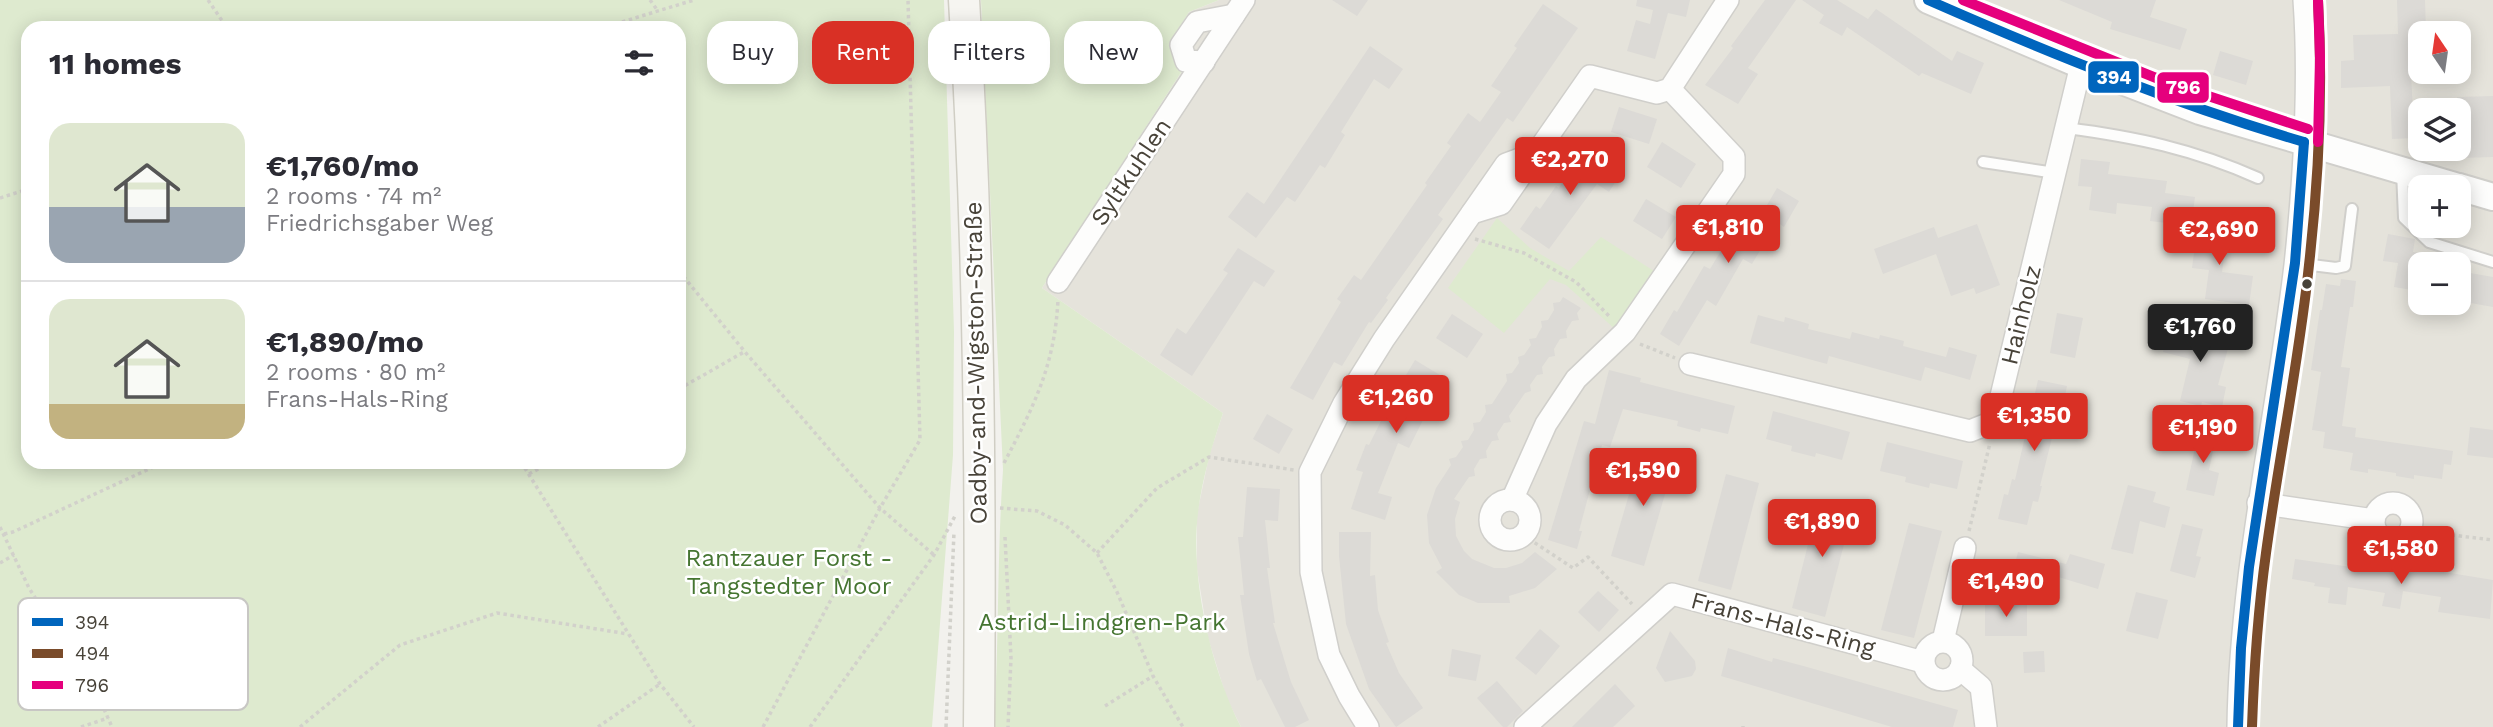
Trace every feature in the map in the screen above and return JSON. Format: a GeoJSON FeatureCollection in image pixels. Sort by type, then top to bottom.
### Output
{"type":"FeatureCollection","features":[{"type":"Feature","properties":{"kind":"main road","name":"Oadby-and-Wigston-Straße"},"geometry":{"type":"LineString","coordinates":[[964,0],[972,130],[978,338],[979,727]]}},
{"type":"Feature","properties":{"kind":"street"},"geometry":{"type":"LineString","coordinates":[[1368,727],[1329,655],[1311,572],[1310,472],[1344,403],[1472,213],[1501,204],[1590,76],[1657,93],[1670,89],[1728,0]]}},
{"type":"Feature","properties":{"kind":"street"},"geometry":{"type":"LineString","coordinates":[[1928,0],[2081,65],[2200,111],[2416,175]]}},
{"type":"Feature","properties":{"kind":"street"},"geometry":{"type":"LineString","coordinates":[[2238,727],[2241,648],[2258,502],[2295,263],[2304,142],[2304,0]]}},
{"type":"Feature","properties":{"kind":"street","name":"Syltkuhlen"},"geometry":{"type":"LineString","coordinates":[[1204,62],[1186,61],[1181,45],[1196,22],[1239,7]]}},
{"type":"Feature","properties":{"kind":"street","name":"Syltkuhlen"},"geometry":{"type":"LineString","coordinates":[[1058,282],[1239,7]]}},
{"type":"Feature","properties":{"kind":"street","name":"Hainholz"},"geometry":{"type":"LineString","coordinates":[[1995,421],[2081,65]]}},
{"type":"Feature","properties":{"kind":"street"},"geometry":{"type":"LineString","coordinates":[[1512,499],[1536,445],[1576,379],[1622,334],[1734,174],[1734,157],[1670,89]]}},
{"type":"Feature","properties":{"kind":"street"},"geometry":{"type":"LineString","coordinates":[[2471,191],[2493,197]]}},
{"type":"Feature","properties":{"kind":"street"},"geometry":{"type":"LineString","coordinates":[[1690,364],[1970,431],[1995,421]]}},
{"type":"Feature","properties":{"kind":"street"},"geometry":{"type":"LineString","coordinates":[[1512,499],[1523,504],[1530,513],[1530,525],[1523,535],[1511,540],[1499,537],[1491,526],[1491,513],[1499,503],[1512,499]]}},
{"type":"Feature","properties":{"kind":"street"},"geometry":{"type":"LineString","coordinates":[[2258,502],[2374,520],[2383,505],[2401,504],[2409,512],[2410,530]]}},
{"type":"Feature","properties":{"kind":"street"},"geometry":{"type":"LineString","coordinates":[[1943,641],[1965,548]]}},
{"type":"Feature","properties":{"kind":"street","name":"Frans-Hals-Ring"},"geometry":{"type":"LineString","coordinates":[[1525,727],[1672,594],[1923,662],[1928,674],[1939,680],[1952,678],[1960,669]]}},
{"type":"Feature","properties":{"kind":"street"},"geometry":{"type":"LineString","coordinates":[[1923,662],[1931,645],[1943,641],[1955,645],[1962,656],[1960,669],[1981,687],[1986,727]]}},
{"type":"Feature","properties":{"kind":"lane"},"geometry":{"type":"LineString","coordinates":[[2066,128],[2170,145],[2258,178]]}},
{"type":"Feature","properties":{"kind":"lane"},"geometry":{"type":"LineString","coordinates":[[1983,162],[2056,173]]}},
{"type":"Feature","properties":{"kind":"lane"},"geometry":{"type":"LineString","coordinates":[[2402,171],[2404,218],[2429,242],[2493,261]]}},
{"type":"Feature","properties":{"kind":"lane"},"geometry":{"type":"LineString","coordinates":[[2295,263],[2336,268],[2344,266],[2352,209]]}},
{"type":"Feature","properties":{"kind":"path"},"geometry":{"type":"LineString","coordinates":[[208,0],[222,21]]}},
{"type":"Feature","properties":{"kind":"path"},"geometry":{"type":"LineString","coordinates":[[650,0],[658,11]]}},
{"type":"Feature","properties":{"kind":"path"},"geometry":{"type":"LineString","coordinates":[[625,21],[694,0]]}},
{"type":"Feature","properties":{"kind":"path"},"geometry":{"type":"LineString","coordinates":[[763,727],[880,508],[920,440],[908,0]]}},
{"type":"Feature","properties":{"kind":"path"},"geometry":{"type":"LineString","coordinates":[[0,198],[21,191]]}},
{"type":"Feature","properties":{"kind":"path"},"geometry":{"type":"LineString","coordinates":[[1458,235],[1524,253],[1576,282],[1622,334],[1690,364]]}},
{"type":"Feature","properties":{"kind":"path"},"geometry":{"type":"LineString","coordinates":[[686,280],[880,508],[934,555]]}},
{"type":"Feature","properties":{"kind":"path"},"geometry":{"type":"LineString","coordinates":[[1001,468],[1034,406],[1046,374],[1057,307],[1058,282]]}},
{"type":"Feature","properties":{"kind":"path"},"geometry":{"type":"LineString","coordinates":[[686,385],[745,352]]}},
{"type":"Feature","properties":{"kind":"path"},"geometry":{"type":"LineString","coordinates":[[1965,548],[1995,421]]}},
{"type":"Feature","properties":{"kind":"path"},"geometry":{"type":"LineString","coordinates":[[1097,553],[1157,488],[1209,457],[1310,472]]}},
{"type":"Feature","properties":{"kind":"path"},"geometry":{"type":"LineString","coordinates":[[4,534],[149,469]]}},
{"type":"Feature","properties":{"kind":"path"},"geometry":{"type":"LineString","coordinates":[[526,469],[660,684],[694,727]]}},
{"type":"Feature","properties":{"kind":"path"},"geometry":{"type":"LineString","coordinates":[[529,474],[538,469]]}},
{"type":"Feature","properties":{"kind":"path"},"geometry":{"type":"LineString","coordinates":[[1003,508],[1037,511],[1065,525],[1097,553],[1153,676],[1183,727]]}},
{"type":"Feature","properties":{"kind":"path"},"geometry":{"type":"LineString","coordinates":[[810,727],[934,555],[955,516],[946,727]]}},
{"type":"Feature","properties":{"kind":"path"},"geometry":{"type":"LineString","coordinates":[[0,527],[35,598]]}},
{"type":"Feature","properties":{"kind":"path"},"geometry":{"type":"LineString","coordinates":[[2410,530],[2493,540]]}},
{"type":"Feature","properties":{"kind":"path"},"geometry":{"type":"LineString","coordinates":[[1523,535],[1573,568],[1588,557],[1646,618]]}},
{"type":"Feature","properties":{"kind":"path"},"geometry":{"type":"LineString","coordinates":[[1005,536],[1011,658],[1008,727]]}},
{"type":"Feature","properties":{"kind":"path"},"geometry":{"type":"LineString","coordinates":[[0,563],[14,555]]}},
{"type":"Feature","properties":{"kind":"path"},"geometry":{"type":"LineString","coordinates":[[300,727],[400,645],[497,613],[628,634]]}},
{"type":"Feature","properties":{"kind":"path"},"geometry":{"type":"LineString","coordinates":[[1105,706],[1153,676]]}},
{"type":"Feature","properties":{"kind":"path"},"geometry":{"type":"LineString","coordinates":[[598,727],[660,684]]}},
{"type":"Feature","properties":{"kind":"path"},"geometry":{"type":"LineString","coordinates":[[104,710],[112,727]]}},
{"type":"Feature","properties":{"kind":"path"},"geometry":{"type":"LineString","coordinates":[[81,727],[108,718]]}},
{"type":"Feature","properties":{"kind":"shaded area"},"geometry":{"type":"Polygon","coordinates":[[[1219,0],[2493,0],[2493,727],[1241,727],[1227,699],[1208,638],[1197,569],[1197,514],[1209,456],[1223,413],[1042,288],[1182,71],[1168,45],[1189,12],[1219,0]]]}},
{"type":"Feature","properties":{"kind":"green space","name":"Rantzauer Forst - Tangstedter Moor"},"geometry":{"type":"Polygon","coordinates":[[[0,0],[944,0],[945,21],[928,21],[928,84],[947,84],[954,332],[953,455],[932,727],[0,727],[0,0]]]}},
{"type":"Feature","properties":{"kind":"green space","name":"Astrid-Lindgren-Park"},"geometry":{"type":"Polygon","coordinates":[[[981,0],[1219,0],[1189,12],[1169,45],[1182,71],[1042,288],[1223,413],[1200,500],[1196,538],[1197,566],[1212,651],[1220,678],[1241,727],[994,727],[1003,470],[985,84],[1050,84],[1050,21],[982,21],[981,0]]]}},
{"type":"Feature","properties":{"kind":"green space"},"geometry":{"type":"Polygon","coordinates":[[[1497,218],[1530,248],[1569,271],[1601,237],[1657,273],[1616,330],[1566,285],[1550,279],[1504,333],[1448,288],[1497,218]]]}},
{"type":"Feature","properties":{"kind":"building"},"geometry":{"type":"Polygon","coordinates":[[[1332,0],[1368,0],[1357,16],[1332,0]]]}},
{"type":"Feature","properties":{"kind":"building"},"geometry":{"type":"Polygon","coordinates":[[[1637,0],[1690,0],[1686,17],[1668,13],[1655,59],[1627,51],[1636,20],[1650,24],[1653,10],[1636,6],[1637,0]]]}},
{"type":"Feature","properties":{"kind":"building"},"geometry":{"type":"Polygon","coordinates":[[[1765,0],[1796,0],[1748,68],[1758,74],[1738,104],[1705,85],[1765,0]]]}},
{"type":"Feature","properties":{"kind":"building"},"geometry":{"type":"Polygon","coordinates":[[[1802,0],[1837,0],[1868,19],[1876,9],[1952,61],[1957,51],[1984,63],[1971,94],[1922,73],[1919,76],[1847,27],[1842,36],[1819,23],[1824,15],[1802,0]]]}},
{"type":"Feature","properties":{"kind":"building"},"geometry":{"type":"Polygon","coordinates":[[[2059,0],[2156,0],[2150,17],[2187,29],[2180,50],[2110,29],[2112,22],[2059,0]]]}},
{"type":"Feature","properties":{"kind":"building"},"geometry":{"type":"Polygon","coordinates":[[[2397,0],[2425,0],[2426,21],[2408,21],[2408,84],[2412,84],[2412,98],[2408,98],[2408,138],[2392,139],[2390,86],[2341,88],[2341,61],[2354,60],[2353,35],[2398,34],[2397,0]]]}},
{"type":"Feature","properties":{"kind":"building"},"geometry":{"type":"Polygon","coordinates":[[[1543,4],[1578,28],[1513,122],[1507,118],[1438,215],[1443,219],[1386,298],[1388,300],[1371,323],[1369,322],[1342,366],[1334,362],[1313,400],[1290,388],[1341,302],[1337,299],[1354,275],[1361,280],[1427,185],[1425,183],[1451,146],[1447,143],[1468,113],[1480,122],[1501,92],[1491,86],[1543,4]]]}},
{"type":"Feature","properties":{"kind":"building"},"geometry":{"type":"Polygon","coordinates":[[[1370,46],[1403,69],[1389,89],[1374,79],[1341,132],[1345,135],[1325,168],[1320,165],[1295,202],[1287,197],[1256,238],[1228,217],[1247,192],[1264,204],[1370,46]]]}},
{"type":"Feature","properties":{"kind":"building"},"geometry":{"type":"Polygon","coordinates":[[[2220,51],[2253,61],[2246,85],[2213,75],[2220,51]]]}},
{"type":"Feature","properties":{"kind":"building"},"geometry":{"type":"Polygon","coordinates":[[[2493,96],[2493,157],[2471,158],[2471,98],[2457,97],[2493,96]]]}},
{"type":"Feature","properties":{"kind":"building"},"geometry":{"type":"Polygon","coordinates":[[[1619,107],[1657,119],[1649,144],[1611,132],[1619,107]]]}},
{"type":"Feature","properties":{"kind":"building"},"geometry":{"type":"Polygon","coordinates":[[[1662,142],[1696,164],[1681,188],[1647,167],[1662,142]]]}},
{"type":"Feature","properties":{"kind":"building"},"geometry":{"type":"Polygon","coordinates":[[[1585,146],[1623,170],[1609,192],[1597,184],[1549,249],[1520,229],[1536,206],[1540,209],[1556,186],[1559,188],[1585,146]]]}},
{"type":"Feature","properties":{"kind":"building"},"geometry":{"type":"Polygon","coordinates":[[[2081,159],[2110,162],[2108,174],[2167,181],[2165,193],[2195,197],[2191,226],[2150,221],[2152,207],[2117,203],[2116,214],[2089,210],[2092,187],[2078,186],[2081,159]]]}},
{"type":"Feature","properties":{"kind":"building"},"geometry":{"type":"Polygon","coordinates":[[[1777,188],[1799,201],[1784,227],[1777,222],[1752,264],[1743,259],[1716,306],[1707,300],[1679,346],[1660,334],[1674,310],[1677,312],[1704,266],[1710,269],[1736,226],[1750,234],[1777,188]]]}},
{"type":"Feature","properties":{"kind":"building"},"geometry":{"type":"Polygon","coordinates":[[[1646,199],[1676,217],[1662,239],[1633,221],[1646,199]]]}},
{"type":"Feature","properties":{"kind":"building"},"geometry":{"type":"Polygon","coordinates":[[[2198,223],[2228,227],[2222,272],[2253,276],[2249,305],[2205,299],[2209,270],[2192,268],[2198,223]]]}},
{"type":"Feature","properties":{"kind":"building"},"geometry":{"type":"Polygon","coordinates":[[[1977,224],[2000,285],[1976,294],[1974,288],[1951,296],[1936,254],[1883,274],[1874,249],[1934,227],[1938,238],[1977,224]]]}},
{"type":"Feature","properties":{"kind":"building"},"geometry":{"type":"Polygon","coordinates":[[[2388,234],[2415,239],[2413,252],[2408,252],[2408,289],[2394,287],[2398,263],[2383,261],[2388,234]]]}},
{"type":"Feature","properties":{"kind":"building"},"geometry":{"type":"Polygon","coordinates":[[[1238,248],[1275,271],[1264,287],[1254,281],[1192,376],[1160,355],[1177,328],[1186,334],[1228,273],[1223,270],[1238,248]]]}},
{"type":"Feature","properties":{"kind":"building"},"geometry":{"type":"Polygon","coordinates":[[[2471,273],[2493,277],[2493,307],[2471,303],[2471,273]]]}},
{"type":"Feature","properties":{"kind":"building"},"geometry":{"type":"Polygon","coordinates":[[[2341,279],[2356,281],[2341,367],[2350,368],[2342,426],[2356,428],[2355,437],[2453,451],[2451,465],[2444,464],[2442,479],[2414,475],[2414,479],[2368,469],[2368,473],[2350,470],[2353,453],[2323,448],[2325,432],[2312,430],[2321,372],[2311,370],[2320,310],[2326,284],[2340,286],[2341,279]]]}},
{"type":"Feature","properties":{"kind":"building"},"geometry":{"type":"Polygon","coordinates":[[[1563,297],[1581,308],[1577,313],[1579,320],[1572,321],[1566,331],[1567,338],[1560,339],[1554,349],[1555,356],[1549,357],[1542,367],[1543,374],[1537,375],[1530,385],[1531,391],[1525,393],[1509,416],[1511,422],[1504,423],[1497,434],[1499,440],[1492,441],[1486,451],[1487,458],[1480,459],[1474,469],[1475,476],[1469,477],[1454,499],[1460,502],[1455,519],[1456,536],[1472,559],[1494,568],[1506,568],[1522,563],[1535,552],[1557,569],[1535,588],[1509,596],[1510,603],[1478,603],[1459,595],[1436,572],[1442,568],[1429,543],[1427,515],[1436,488],[1451,465],[1449,459],[1456,457],[1463,447],[1461,441],[1468,440],[1474,430],[1473,423],[1480,422],[1486,412],[1485,405],[1492,404],[1507,381],[1506,374],[1512,373],[1519,363],[1518,357],[1524,355],[1531,345],[1529,339],[1536,338],[1542,327],[1541,321],[1548,320],[1554,310],[1553,303],[1560,302],[1563,297]]]}},
{"type":"Feature","properties":{"kind":"building"},"geometry":{"type":"Polygon","coordinates":[[[2057,313],[2083,318],[2075,358],[2050,353],[2057,313]]]}},
{"type":"Feature","properties":{"kind":"building"},"geometry":{"type":"Polygon","coordinates":[[[1452,314],[1483,334],[1467,358],[1436,338],[1452,314]]]}},
{"type":"Feature","properties":{"kind":"building"},"geometry":{"type":"Polygon","coordinates":[[[1758,315],[1784,322],[1785,317],[1809,324],[1808,329],[1850,339],[1852,332],[1879,339],[1880,335],[1904,341],[1903,346],[1946,357],[1949,347],[1977,355],[1970,380],[1925,367],[1921,381],[1829,356],[1827,364],[1750,343],[1758,315]]]}},
{"type":"Feature","properties":{"kind":"building"},"geometry":{"type":"Polygon","coordinates":[[[2171,324],[2230,341],[2218,385],[2226,387],[2222,407],[2202,402],[2201,406],[2180,401],[2190,359],[2163,352],[2171,324]]]}},
{"type":"Feature","properties":{"kind":"building"},"geometry":{"type":"Polygon","coordinates":[[[1415,360],[1450,381],[1429,416],[1426,414],[1409,448],[1398,443],[1378,493],[1392,497],[1385,520],[1351,509],[1363,472],[1356,470],[1366,444],[1369,445],[1415,360]]]}},
{"type":"Feature","properties":{"kind":"building"},"geometry":{"type":"Polygon","coordinates":[[[1609,370],[1641,378],[1640,382],[1735,406],[1728,434],[1701,428],[1700,432],[1677,426],[1678,421],[1623,409],[1610,447],[1602,445],[1579,531],[1582,531],[1577,549],[1548,540],[1584,421],[1595,424],[1609,370]]]}},
{"type":"Feature","properties":{"kind":"building"},"geometry":{"type":"Polygon","coordinates":[[[2038,380],[2067,386],[2038,502],[2033,501],[2027,525],[1998,519],[2004,494],[2008,495],[2012,479],[2015,480],[2038,380]]]}},
{"type":"Feature","properties":{"kind":"building"},"geometry":{"type":"Polygon","coordinates":[[[1773,411],[1850,432],[1842,460],[1816,453],[1815,457],[1791,451],[1792,446],[1766,439],[1773,411]]]}},
{"type":"Feature","properties":{"kind":"building"},"geometry":{"type":"Polygon","coordinates":[[[1267,414],[1293,429],[1279,454],[1253,439],[1267,414]]]}},
{"type":"Feature","properties":{"kind":"building"},"geometry":{"type":"Polygon","coordinates":[[[2470,427],[2493,430],[2493,458],[2467,455],[2470,427]]]}},
{"type":"Feature","properties":{"kind":"building"},"geometry":{"type":"Polygon","coordinates":[[[2199,429],[2217,433],[2209,470],[2219,473],[2214,496],[2186,490],[2199,429]]]}},
{"type":"Feature","properties":{"kind":"building"},"geometry":{"type":"Polygon","coordinates":[[[1887,442],[1963,461],[1957,489],[1930,483],[1929,488],[1905,482],[1906,477],[1880,471],[1887,442]]]}},
{"type":"Feature","properties":{"kind":"building"},"geometry":{"type":"Polygon","coordinates":[[[1642,450],[1675,460],[1644,566],[1611,556],[1642,450]]]}},
{"type":"Feature","properties":{"kind":"building"},"geometry":{"type":"Polygon","coordinates":[[[1726,474],[1759,483],[1731,590],[1698,581],[1726,474]]]}},
{"type":"Feature","properties":{"kind":"building"},"geometry":{"type":"Polygon","coordinates":[[[2128,485],[2156,492],[2153,502],[2170,507],[2165,528],[2140,521],[2133,554],[2111,549],[2128,485]]]}},
{"type":"Feature","properties":{"kind":"building"},"geometry":{"type":"Polygon","coordinates":[[[1247,487],[1280,489],[1278,521],[1265,520],[1270,568],[1267,568],[1273,623],[1291,682],[1309,720],[1295,727],[1285,727],[1261,679],[1257,681],[1249,654],[1240,595],[1244,595],[1238,537],[1243,537],[1247,487]]]}},
{"type":"Feature","properties":{"kind":"building"},"geometry":{"type":"Polygon","coordinates":[[[1819,501],[1853,510],[1825,617],[1792,608],[1819,501]]]}},
{"type":"Feature","properties":{"kind":"building"},"geometry":{"type":"Polygon","coordinates":[[[1909,523],[1942,531],[1914,638],[1881,630],[1909,523]]]}},
{"type":"Feature","properties":{"kind":"building"},"geometry":{"type":"Polygon","coordinates":[[[2182,524],[2203,529],[2196,556],[2201,557],[2195,578],[2170,571],[2182,524]]]}},
{"type":"Feature","properties":{"kind":"building"},"geometry":{"type":"Polygon","coordinates":[[[1339,532],[1371,532],[1370,576],[1375,575],[1378,610],[1389,642],[1386,643],[1399,673],[1423,708],[1396,727],[1369,689],[1346,624],[1339,532]]]}},
{"type":"Feature","properties":{"kind":"building"},"geometry":{"type":"Polygon","coordinates":[[[2018,552],[2066,564],[2070,554],[2105,564],[2098,589],[2045,573],[2041,586],[2011,579],[2018,552]]]}},
{"type":"Feature","properties":{"kind":"building"},"geometry":{"type":"Polygon","coordinates":[[[2295,559],[2351,567],[2352,563],[2406,571],[2407,566],[2493,580],[2490,619],[2438,612],[2441,597],[2403,591],[2400,609],[2382,606],[2385,593],[2348,587],[2346,605],[2328,603],[2330,588],[2292,579],[2295,559]]]}},
{"type":"Feature","properties":{"kind":"building"},"geometry":{"type":"Polygon","coordinates":[[[1598,591],[1619,610],[1599,632],[1578,612],[1598,591]]]}},
{"type":"Feature","properties":{"kind":"building"},"geometry":{"type":"Polygon","coordinates":[[[2136,592],[2168,600],[2158,639],[2126,631],[2136,592]]]}},
{"type":"Feature","properties":{"kind":"building"},"geometry":{"type":"Polygon","coordinates":[[[2027,602],[2027,636],[1985,636],[1985,603],[2027,602]]]}},
{"type":"Feature","properties":{"kind":"building"},"geometry":{"type":"Polygon","coordinates":[[[1540,629],[1560,646],[1536,675],[1515,658],[1540,629]]]}},
{"type":"Feature","properties":{"kind":"building"},"geometry":{"type":"Polygon","coordinates":[[[1670,631],[1695,661],[1696,669],[1692,676],[1665,682],[1656,668],[1670,631]]]}},
{"type":"Feature","properties":{"kind":"building"},"geometry":{"type":"Polygon","coordinates":[[[1728,648],[1772,662],[1773,658],[1807,667],[1958,710],[1953,727],[1892,727],[1721,676],[1728,648]]]}},
{"type":"Feature","properties":{"kind":"building"},"geometry":{"type":"Polygon","coordinates":[[[1452,649],[1481,655],[1476,681],[1448,676],[1452,649]]]}},
{"type":"Feature","properties":{"kind":"building"},"geometry":{"type":"Polygon","coordinates":[[[2044,651],[2045,672],[2024,673],[2023,652],[2044,651]]]}},
{"type":"Feature","properties":{"kind":"building"},"geometry":{"type":"Polygon","coordinates":[[[1497,681],[1523,711],[1507,727],[1503,727],[1477,698],[1497,681]]]}},
{"type":"Feature","properties":{"kind":"building"},"geometry":{"type":"Polygon","coordinates":[[[1615,684],[1635,706],[1613,727],[1572,727],[1615,684]]]}},
{"type":"Feature","properties":{"kind":"transit line","name":"394"},"geometry":{"type":"LineString","coordinates":[[1928,0],[2114,77],[2304,142]]}},
{"type":"Feature","properties":{"kind":"transit line","name":"796"},"geometry":{"type":"LineString","coordinates":[[1963,0],[2166,82],[2308,129]]}},
{"type":"Feature","properties":{"kind":"transit line","name":"494"},"geometry":{"type":"LineString","coordinates":[[2252,727],[2263,575],[2305,301],[2318,166],[2318,0]]}},
{"type":"Feature","properties":{"kind":"transit line","name":"796"},"geometry":{"type":"LineString","coordinates":[[2318,0],[2318,142]]}},
{"type":"Feature","properties":{"kind":"transit line","name":"394"},"geometry":{"type":"LineString","coordinates":[[2238,727],[2241,648],[2249,567],[2295,263],[2304,142]]}}]}
